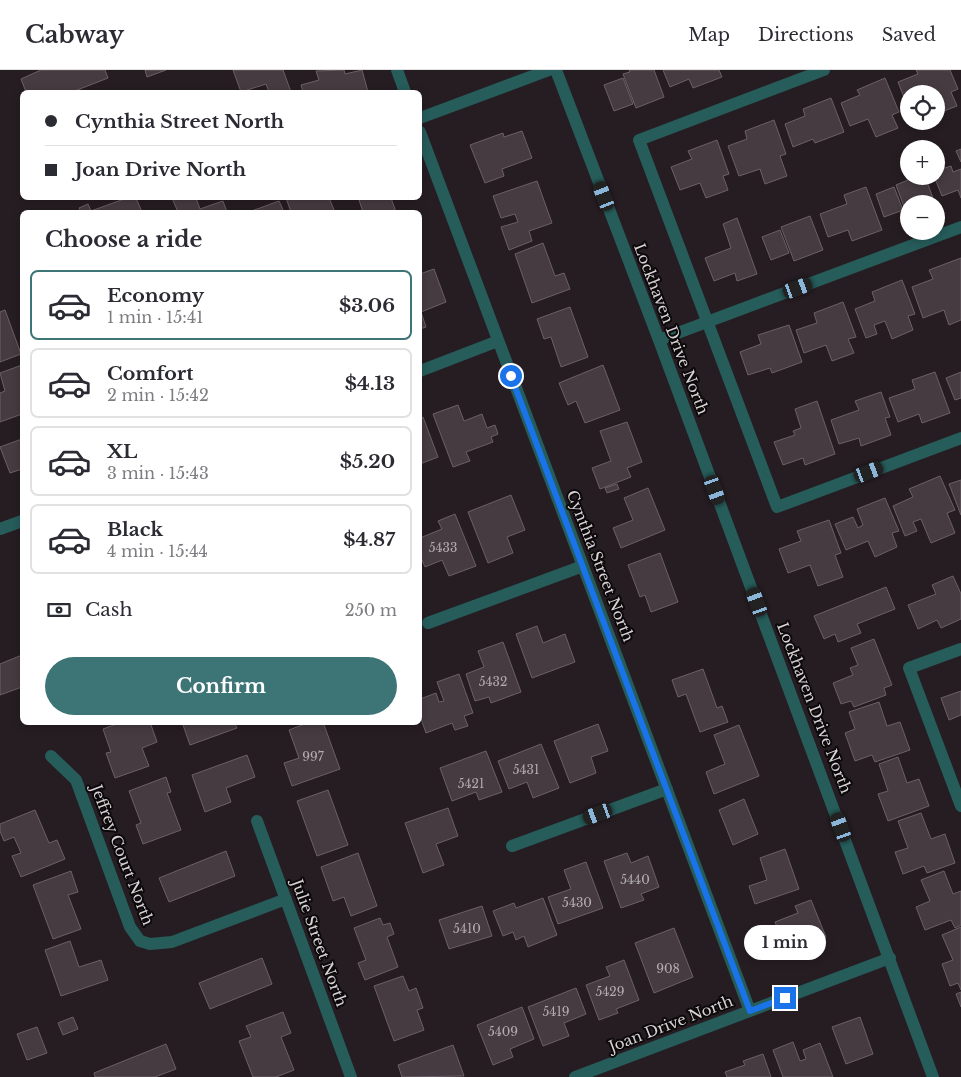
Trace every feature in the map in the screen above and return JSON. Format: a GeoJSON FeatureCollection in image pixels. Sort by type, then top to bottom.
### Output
{"type":"FeatureCollection","features":[{"type":"Feature","properties":{"kind":"street"},"geometry":{"type":"LineString","coordinates":[[397,70],[404,90]]}},
{"type":"Feature","properties":{"kind":"street"},"geometry":{"type":"LineString","coordinates":[[422,117],[549,70]]}},
{"type":"Feature","properties":{"kind":"street","name":"Lockhaven Drive North"},"geometry":{"type":"LineString","coordinates":[[556,70],[659,340],[934,1077]]}},
{"type":"Feature","properties":{"kind":"street"},"geometry":{"type":"LineString","coordinates":[[824,70],[638,140],[776,507],[961,438]]}},
{"type":"Feature","properties":{"kind":"street","name":"Cynthia Street North"},"geometry":{"type":"LineString","coordinates":[[422,137],[750,1011]]}},
{"type":"Feature","properties":{"kind":"street"},"geometry":{"type":"LineString","coordinates":[[659,340],[961,227]]}},
{"type":"Feature","properties":{"kind":"street"},"geometry":{"type":"LineString","coordinates":[[422,370],[498,341]]}},
{"type":"Feature","properties":{"kind":"street"},"geometry":{"type":"LineString","coordinates":[[0,529],[20,522]]}},
{"type":"Feature","properties":{"kind":"street"},"geometry":{"type":"LineString","coordinates":[[428,623],[583,566]]}},
{"type":"Feature","properties":{"kind":"street"},"geometry":{"type":"LineString","coordinates":[[961,649],[909,668],[961,806]]}},
{"type":"Feature","properties":{"kind":"street","name":"Jeffrey Court North"},"geometry":{"type":"LineString","coordinates":[[51,756],[76,780],[130,926],[140,941],[150,944],[172,942],[286,899]]}},
{"type":"Feature","properties":{"kind":"street"},"geometry":{"type":"LineString","coordinates":[[512,846],[667,789]]}},
{"type":"Feature","properties":{"kind":"street","name":"Julie Street North"},"geometry":{"type":"LineString","coordinates":[[257,821],[351,1077]]}},
{"type":"Feature","properties":{"kind":"street","name":"Joan Drive North"},"geometry":{"type":"LineString","coordinates":[[575,1077],[890,958]]}},
{"type":"Feature","properties":{"kind":"building"},"geometry":{"type":"Polygon","coordinates":[[[41,70],[105,70],[108,78],[77,90],[25,90],[21,79],[41,70]]]}},
{"type":"Feature","properties":{"kind":"building"},"geometry":{"type":"Polygon","coordinates":[[[145,70],[166,70],[147,77],[145,70]]]}},
{"type":"Feature","properties":{"kind":"building"},"geometry":{"type":"Polygon","coordinates":[[[233,70],[283,70],[290,90],[268,90],[266,84],[247,90],[240,90],[233,70]]]}},
{"type":"Feature","properties":{"kind":"building"},"geometry":{"type":"Polygon","coordinates":[[[344,70],[345,74],[362,70],[367,90],[302,90],[301,85],[319,80],[316,71],[344,70]]]}},
{"type":"Feature","properties":{"kind":"building"},"geometry":{"type":"Polygon","coordinates":[[[629,70],[654,70],[664,97],[636,108],[623,74],[630,72],[629,70]]]}},
{"type":"Feature","properties":{"kind":"building"},"geometry":{"type":"Polygon","coordinates":[[[663,70],[719,70],[722,77],[693,88],[689,79],[670,87],[663,70]]]}},
{"type":"Feature","properties":{"kind":"building"},"geometry":{"type":"Polygon","coordinates":[[[916,70],[950,70],[958,89],[951,92],[957,106],[945,111],[945,85],[900,85],[900,87],[898,82],[918,74],[916,70]]]}},
{"type":"Feature","properties":{"kind":"building"},"geometry":{"type":"Polygon","coordinates":[[[623,78],[633,104],[614,111],[604,85],[623,78]]]}},
{"type":"Feature","properties":{"kind":"building"},"geometry":{"type":"Polygon","coordinates":[[[885,78],[899,112],[892,115],[898,128],[876,137],[868,119],[850,126],[841,103],[860,95],[857,90],[885,78]]]}},
{"type":"Feature","properties":{"kind":"building"},"geometry":{"type":"Polygon","coordinates":[[[831,98],[844,132],[815,143],[813,139],[793,147],[785,124],[805,116],[803,109],[831,98]]]}},
{"type":"Feature","properties":{"kind":"building"},"geometry":{"type":"Polygon","coordinates":[[[774,120],[786,154],[780,156],[787,176],[765,184],[760,169],[739,176],[728,146],[747,139],[745,131],[774,120]]]}},
{"type":"Feature","properties":{"kind":"building"},"geometry":{"type":"Polygon","coordinates":[[[522,131],[532,158],[502,169],[504,176],[485,183],[470,145],[503,133],[504,137],[522,131]]]}},
{"type":"Feature","properties":{"kind":"building"},"geometry":{"type":"Polygon","coordinates":[[[717,140],[729,174],[723,176],[728,190],[706,198],[700,183],[680,190],[671,167],[692,159],[688,151],[717,140]]]}},
{"type":"Feature","properties":{"kind":"building"},"geometry":{"type":"Polygon","coordinates":[[[961,149],[961,162],[956,151],[961,149]]]}},
{"type":"Feature","properties":{"kind":"building"},"geometry":{"type":"Polygon","coordinates":[[[951,166],[953,172],[961,169],[961,198],[958,190],[942,195],[938,185],[945,185],[945,168],[951,166]]]}},
{"type":"Feature","properties":{"kind":"building"},"geometry":{"type":"Polygon","coordinates":[[[537,181],[552,223],[529,231],[532,241],[509,250],[501,227],[518,222],[515,214],[501,218],[493,196],[537,181]]]}},
{"type":"Feature","properties":{"kind":"building"},"geometry":{"type":"Polygon","coordinates":[[[900,183],[900,185],[928,185],[932,195],[900,196],[896,185],[900,183]]]}},
{"type":"Feature","properties":{"kind":"building"},"geometry":{"type":"Polygon","coordinates":[[[866,187],[882,230],[852,241],[848,230],[828,237],[820,214],[847,204],[844,195],[866,187]]]}},
{"type":"Feature","properties":{"kind":"building"},"geometry":{"type":"Polygon","coordinates":[[[894,187],[900,202],[900,211],[884,217],[876,194],[894,187]]]}},
{"type":"Feature","properties":{"kind":"building"},"geometry":{"type":"Polygon","coordinates":[[[121,200],[137,200],[141,210],[94,210],[121,200]]]}},
{"type":"Feature","properties":{"kind":"building"},"geometry":{"type":"Polygon","coordinates":[[[173,200],[197,200],[200,209],[223,201],[226,210],[177,210],[173,200]]]}},
{"type":"Feature","properties":{"kind":"building"},"geometry":{"type":"Polygon","coordinates":[[[287,200],[330,200],[334,210],[290,210],[287,200]]]}},
{"type":"Feature","properties":{"kind":"building"},"geometry":{"type":"Polygon","coordinates":[[[359,200],[392,200],[395,210],[362,210],[359,200]]]}},
{"type":"Feature","properties":{"kind":"building"},"geometry":{"type":"Polygon","coordinates":[[[279,201],[283,210],[254,210],[279,201]]]}},
{"type":"Feature","properties":{"kind":"building"},"geometry":{"type":"Polygon","coordinates":[[[88,204],[91,210],[80,210],[79,208],[88,204]]]}},
{"type":"Feature","properties":{"kind":"building"},"geometry":{"type":"Polygon","coordinates":[[[810,216],[823,250],[794,261],[781,227],[810,216]]]}},
{"type":"Feature","properties":{"kind":"building"},"geometry":{"type":"Polygon","coordinates":[[[737,218],[757,274],[737,281],[735,273],[714,281],[705,258],[731,248],[723,224],[737,218]]]}},
{"type":"Feature","properties":{"kind":"building"},"geometry":{"type":"Polygon","coordinates":[[[780,230],[789,253],[771,260],[762,237],[780,230]]]}},
{"type":"Feature","properties":{"kind":"building"},"geometry":{"type":"Polygon","coordinates":[[[543,243],[555,276],[564,273],[570,289],[532,303],[515,254],[543,243]]]}},
{"type":"Feature","properties":{"kind":"building"},"geometry":{"type":"Polygon","coordinates":[[[961,258],[961,320],[949,325],[944,310],[923,318],[912,287],[933,279],[929,270],[961,258]]]}},
{"type":"Feature","properties":{"kind":"building"},"geometry":{"type":"Polygon","coordinates":[[[434,269],[446,302],[422,312],[422,273],[434,269]]]}},
{"type":"Feature","properties":{"kind":"building"},"geometry":{"type":"Polygon","coordinates":[[[902,280],[915,314],[908,316],[913,330],[892,339],[885,321],[874,325],[877,334],[866,338],[855,309],[875,301],[872,292],[902,280]]]}},
{"type":"Feature","properties":{"kind":"building"},"geometry":{"type":"Polygon","coordinates":[[[843,302],[856,337],[848,339],[854,353],[832,361],[826,345],[804,353],[796,330],[817,323],[814,313],[843,302]]]}},
{"type":"Feature","properties":{"kind":"building"},"geometry":{"type":"Polygon","coordinates":[[[570,307],[588,357],[561,367],[551,337],[544,339],[537,319],[570,307]]]}},
{"type":"Feature","properties":{"kind":"building"},"geometry":{"type":"Polygon","coordinates":[[[5,310],[20,354],[0,362],[0,312],[5,310]]]}},
{"type":"Feature","properties":{"kind":"building"},"geometry":{"type":"Polygon","coordinates":[[[422,315],[426,327],[422,328],[422,315]]]}},
{"type":"Feature","properties":{"kind":"building"},"geometry":{"type":"Polygon","coordinates":[[[789,325],[802,362],[772,373],[770,368],[748,375],[740,352],[761,344],[758,335],[789,325]]]}},
{"type":"Feature","properties":{"kind":"building"},"geometry":{"type":"Polygon","coordinates":[[[603,365],[620,410],[585,423],[576,401],[568,405],[559,383],[603,365]]]}},
{"type":"Feature","properties":{"kind":"building"},"geometry":{"type":"Polygon","coordinates":[[[20,366],[20,415],[0,422],[0,393],[5,391],[0,373],[20,366]]]}},
{"type":"Feature","properties":{"kind":"building"},"geometry":{"type":"Polygon","coordinates":[[[935,372],[950,413],[922,423],[919,414],[898,422],[889,398],[915,389],[912,380],[935,372]]]}},
{"type":"Feature","properties":{"kind":"building"},"geometry":{"type":"Polygon","coordinates":[[[961,372],[961,398],[955,400],[946,378],[961,372]]]}},
{"type":"Feature","properties":{"kind":"building"},"geometry":{"type":"Polygon","coordinates":[[[881,392],[890,417],[885,418],[891,435],[861,446],[859,438],[839,444],[831,420],[859,410],[855,401],[881,392]]]}},
{"type":"Feature","properties":{"kind":"building"},"geometry":{"type":"Polygon","coordinates":[[[817,401],[835,454],[805,465],[803,458],[783,465],[774,442],[795,435],[793,431],[801,428],[795,409],[817,401]]]}},
{"type":"Feature","properties":{"kind":"building"},"geometry":{"type":"Polygon","coordinates":[[[458,405],[464,421],[482,414],[487,428],[495,425],[498,434],[491,437],[493,442],[466,452],[470,461],[453,467],[433,414],[458,405]]]}},
{"type":"Feature","properties":{"kind":"building"},"geometry":{"type":"Polygon","coordinates":[[[422,418],[438,457],[422,463],[422,418]]]}},
{"type":"Feature","properties":{"kind":"building"},"geometry":{"type":"Polygon","coordinates":[[[627,422],[642,462],[627,468],[631,477],[600,489],[592,468],[611,461],[600,431],[627,422]]]}},
{"type":"Feature","properties":{"kind":"building"},"geometry":{"type":"Polygon","coordinates":[[[20,440],[20,470],[10,473],[0,447],[20,440]]]}},
{"type":"Feature","properties":{"kind":"building"},"geometry":{"type":"Polygon","coordinates":[[[940,476],[955,510],[947,513],[955,533],[931,543],[921,519],[913,522],[917,531],[905,536],[893,506],[913,497],[909,489],[940,476]]]}},
{"type":"Feature","properties":{"kind":"building"},"geometry":{"type":"Polygon","coordinates":[[[961,480],[961,515],[949,484],[961,480]]]}},
{"type":"Feature","properties":{"kind":"building"},"geometry":{"type":"Polygon","coordinates":[[[617,484],[619,489],[607,493],[605,488],[617,484]]]}},
{"type":"Feature","properties":{"kind":"building"},"geometry":{"type":"Polygon","coordinates":[[[648,488],[665,530],[621,548],[613,528],[633,520],[624,498],[648,488]]]}},
{"type":"Feature","properties":{"kind":"building"},"geometry":{"type":"Polygon","coordinates":[[[511,495],[525,530],[507,537],[513,553],[488,563],[468,512],[511,495]]]}},
{"type":"Feature","properties":{"kind":"building"},"geometry":{"type":"Polygon","coordinates":[[[885,498],[899,531],[892,533],[897,547],[875,557],[868,541],[846,550],[835,524],[853,517],[858,528],[863,525],[857,509],[885,498]]]}},
{"type":"Feature","properties":{"kind":"building"},"geometry":{"type":"Polygon","coordinates":[[[455,514],[476,566],[449,576],[442,560],[425,567],[422,560],[422,537],[442,529],[438,521],[455,514]]]}},
{"type":"Feature","properties":{"kind":"building"},"geometry":{"type":"Polygon","coordinates":[[[829,520],[841,553],[835,555],[843,577],[818,586],[810,565],[788,573],[779,549],[801,541],[797,531],[829,520]]]}},
{"type":"Feature","properties":{"kind":"building"},"geometry":{"type":"Polygon","coordinates":[[[660,553],[678,602],[651,612],[645,595],[640,597],[628,565],[660,553]]]}},
{"type":"Feature","properties":{"kind":"building"},"geometry":{"type":"Polygon","coordinates":[[[953,576],[961,594],[961,619],[941,628],[937,620],[918,629],[908,605],[936,594],[932,585],[953,576]]]}},
{"type":"Feature","properties":{"kind":"building"},"geometry":{"type":"Polygon","coordinates":[[[886,587],[895,609],[857,624],[861,633],[838,642],[835,634],[824,639],[814,616],[886,587]]]}},
{"type":"Feature","properties":{"kind":"building"},"geometry":{"type":"Polygon","coordinates":[[[537,626],[543,643],[565,634],[575,662],[532,678],[516,634],[537,626]]]}},
{"type":"Feature","properties":{"kind":"building"},"geometry":{"type":"Polygon","coordinates":[[[874,639],[892,685],[884,688],[886,695],[854,707],[851,701],[841,704],[833,683],[853,675],[850,668],[858,665],[851,648],[874,639]]]}},
{"type":"Feature","properties":{"kind":"building"},"geometry":{"type":"Polygon","coordinates":[[[503,642],[521,692],[491,703],[489,697],[475,701],[466,674],[484,667],[478,651],[503,642]]]}},
{"type":"Feature","properties":{"kind":"building"},"geometry":{"type":"Polygon","coordinates":[[[20,656],[20,688],[0,695],[0,664],[20,656]]]}},
{"type":"Feature","properties":{"kind":"building"},"geometry":{"type":"Polygon","coordinates":[[[703,669],[717,708],[722,706],[728,722],[700,732],[686,694],[678,697],[672,680],[703,669]]]}},
{"type":"Feature","properties":{"kind":"building"},"geometry":{"type":"Polygon","coordinates":[[[459,674],[473,713],[464,716],[468,726],[455,730],[452,723],[426,733],[422,722],[422,698],[436,693],[439,702],[444,701],[437,682],[459,674]]]}},
{"type":"Feature","properties":{"kind":"building"},"geometry":{"type":"Polygon","coordinates":[[[961,691],[961,715],[949,720],[941,698],[961,691]]]}},
{"type":"Feature","properties":{"kind":"building"},"geometry":{"type":"Polygon","coordinates":[[[879,702],[887,726],[900,722],[910,750],[875,762],[872,755],[855,761],[845,733],[855,729],[849,712],[879,702]]]}},
{"type":"Feature","properties":{"kind":"building"},"geometry":{"type":"Polygon","coordinates":[[[598,724],[608,751],[591,757],[596,773],[570,783],[554,741],[598,724]]]}},
{"type":"Feature","properties":{"kind":"building"},"geometry":{"type":"Polygon","coordinates":[[[114,725],[151,725],[157,742],[142,748],[149,766],[115,778],[106,753],[111,752],[103,729],[114,725]]]}},
{"type":"Feature","properties":{"kind":"building"},"geometry":{"type":"Polygon","coordinates":[[[183,725],[236,725],[237,728],[190,745],[183,725]]]}},
{"type":"Feature","properties":{"kind":"building"},"geometry":{"type":"Polygon","coordinates":[[[302,725],[324,725],[340,769],[292,786],[284,763],[299,758],[289,730],[302,725]]]}},
{"type":"Feature","properties":{"kind":"building"},"geometry":{"type":"Polygon","coordinates":[[[739,725],[759,776],[714,794],[706,772],[725,764],[714,735],[739,725]]]}},
{"type":"Feature","properties":{"kind":"building"},"geometry":{"type":"Polygon","coordinates":[[[541,744],[559,788],[533,798],[527,782],[509,789],[498,761],[541,744]]]}},
{"type":"Feature","properties":{"kind":"building"},"geometry":{"type":"Polygon","coordinates":[[[486,751],[502,792],[479,800],[476,792],[452,801],[440,768],[486,751]]]}},
{"type":"Feature","properties":{"kind":"building"},"geometry":{"type":"Polygon","coordinates":[[[247,755],[255,777],[226,788],[231,802],[205,812],[192,775],[247,755]]]}},
{"type":"Feature","properties":{"kind":"building"},"geometry":{"type":"Polygon","coordinates":[[[898,757],[907,783],[919,779],[929,806],[888,821],[878,794],[888,791],[879,764],[898,757]]]}},
{"type":"Feature","properties":{"kind":"building"},"geometry":{"type":"Polygon","coordinates":[[[166,777],[171,792],[167,793],[181,830],[143,844],[136,825],[141,823],[129,791],[166,777]]]}},
{"type":"Feature","properties":{"kind":"building"},"geometry":{"type":"Polygon","coordinates":[[[328,790],[348,845],[317,856],[297,801],[328,790]]]}},
{"type":"Feature","properties":{"kind":"building"},"geometry":{"type":"Polygon","coordinates":[[[744,799],[758,834],[733,845],[719,810],[744,799]]]}},
{"type":"Feature","properties":{"kind":"building"},"geometry":{"type":"Polygon","coordinates":[[[448,808],[458,836],[436,844],[444,865],[423,873],[405,823],[448,808]]]}},
{"type":"Feature","properties":{"kind":"building"},"geometry":{"type":"Polygon","coordinates":[[[35,810],[49,843],[57,840],[65,859],[21,877],[12,856],[21,853],[14,837],[4,841],[0,831],[0,824],[35,810]]]}},
{"type":"Feature","properties":{"kind":"building"},"geometry":{"type":"Polygon","coordinates":[[[921,813],[931,839],[945,834],[955,863],[927,873],[924,866],[903,874],[895,852],[908,848],[898,821],[921,813]]]}},
{"type":"Feature","properties":{"kind":"building"},"geometry":{"type":"Polygon","coordinates":[[[785,849],[799,889],[755,904],[749,886],[767,880],[760,858],[785,849]]]}},
{"type":"Feature","properties":{"kind":"building"},"geometry":{"type":"Polygon","coordinates":[[[226,851],[235,876],[169,902],[159,878],[226,851]]]}},
{"type":"Feature","properties":{"kind":"building"},"geometry":{"type":"Polygon","coordinates":[[[358,853],[377,906],[351,916],[344,897],[333,901],[321,867],[358,853]]]}},
{"type":"Feature","properties":{"kind":"building"},"geometry":{"type":"Polygon","coordinates":[[[627,853],[631,863],[648,856],[659,887],[641,894],[644,900],[621,908],[604,861],[627,853]]]}},
{"type":"Feature","properties":{"kind":"building"},"geometry":{"type":"Polygon","coordinates":[[[586,862],[603,908],[558,924],[548,897],[571,889],[564,870],[586,862]]]}},
{"type":"Feature","properties":{"kind":"building"},"geometry":{"type":"Polygon","coordinates":[[[71,871],[78,892],[68,895],[81,929],[53,939],[33,885],[71,871]]]}},
{"type":"Feature","properties":{"kind":"building"},"geometry":{"type":"Polygon","coordinates":[[[944,871],[953,894],[961,891],[961,925],[955,928],[951,920],[925,930],[916,907],[930,901],[921,880],[944,871]]]}},
{"type":"Feature","properties":{"kind":"building"},"geometry":{"type":"Polygon","coordinates":[[[543,898],[557,935],[528,947],[524,936],[516,940],[513,932],[503,936],[493,911],[514,903],[516,908],[543,898]]]}},
{"type":"Feature","properties":{"kind":"building"},"geometry":{"type":"Polygon","coordinates":[[[811,900],[826,937],[787,952],[775,922],[798,913],[795,906],[811,900]]]}},
{"type":"Feature","properties":{"kind":"building"},"geometry":{"type":"Polygon","coordinates":[[[482,906],[492,936],[449,949],[439,920],[482,906]]]}},
{"type":"Feature","properties":{"kind":"building"},"geometry":{"type":"Polygon","coordinates":[[[380,918],[383,925],[390,923],[394,934],[387,937],[398,967],[365,980],[358,963],[366,960],[354,928],[380,918]]]}},
{"type":"Feature","properties":{"kind":"building"},"geometry":{"type":"Polygon","coordinates":[[[961,927],[961,990],[958,983],[950,986],[942,964],[953,960],[942,935],[961,927]]]}},
{"type":"Feature","properties":{"kind":"building"},"geometry":{"type":"Polygon","coordinates":[[[674,928],[693,977],[654,993],[635,943],[674,928]]]}},
{"type":"Feature","properties":{"kind":"building"},"geometry":{"type":"Polygon","coordinates":[[[70,941],[79,967],[101,960],[108,980],[61,996],[45,950],[70,941]]]}},
{"type":"Feature","properties":{"kind":"building"},"geometry":{"type":"Polygon","coordinates":[[[262,958],[272,984],[210,1009],[199,983],[262,958]]]}},
{"type":"Feature","properties":{"kind":"building"},"geometry":{"type":"Polygon","coordinates":[[[624,960],[639,1000],[616,1009],[618,1013],[599,1020],[586,985],[610,976],[606,967],[624,960]]]}},
{"type":"Feature","properties":{"kind":"building"},"geometry":{"type":"Polygon","coordinates":[[[403,976],[409,991],[416,988],[423,1008],[417,1010],[424,1030],[394,1041],[374,986],[403,976]]]}},
{"type":"Feature","properties":{"kind":"building"},"geometry":{"type":"Polygon","coordinates":[[[576,988],[586,1014],[564,1023],[569,1036],[543,1046],[528,1007],[576,988]]]}},
{"type":"Feature","properties":{"kind":"building"},"geometry":{"type":"Polygon","coordinates":[[[961,992],[961,1007],[956,994],[961,992]]]}},
{"type":"Feature","properties":{"kind":"building"},"geometry":{"type":"Polygon","coordinates":[[[522,1007],[534,1039],[510,1049],[513,1057],[493,1065],[477,1025],[522,1007]]]}},
{"type":"Feature","properties":{"kind":"building"},"geometry":{"type":"Polygon","coordinates":[[[283,1012],[291,1033],[281,1037],[294,1070],[276,1077],[253,1077],[239,1041],[251,1037],[246,1026],[283,1012]]]}},
{"type":"Feature","properties":{"kind":"building"},"geometry":{"type":"Polygon","coordinates":[[[73,1017],[78,1029],[63,1035],[58,1023],[73,1017]]]}},
{"type":"Feature","properties":{"kind":"building"},"geometry":{"type":"Polygon","coordinates":[[[860,1017],[873,1054],[846,1064],[832,1027],[860,1017]]]}},
{"type":"Feature","properties":{"kind":"building"},"geometry":{"type":"Polygon","coordinates":[[[37,1027],[47,1053],[27,1060],[17,1034],[37,1027]]]}},
{"type":"Feature","properties":{"kind":"building"},"geometry":{"type":"Polygon","coordinates":[[[793,1042],[800,1061],[806,1059],[803,1050],[820,1043],[833,1077],[783,1077],[773,1050],[793,1042]]]}},
{"type":"Feature","properties":{"kind":"building"},"geometry":{"type":"Polygon","coordinates":[[[166,1044],[176,1069],[155,1077],[95,1077],[94,1073],[166,1044]]]}},
{"type":"Feature","properties":{"kind":"building"},"geometry":{"type":"Polygon","coordinates":[[[453,1045],[464,1076],[402,1077],[398,1065],[453,1045]]]}},
{"type":"Feature","properties":{"kind":"building"},"geometry":{"type":"Polygon","coordinates":[[[763,1054],[771,1077],[727,1077],[725,1072],[745,1065],[743,1061],[763,1054]]]}},
{"type":"Feature","properties":{"kind":"route"},"geometry":{"type":"LineString","coordinates":[[511,376],[750,1011],[785,998]]}}]}
